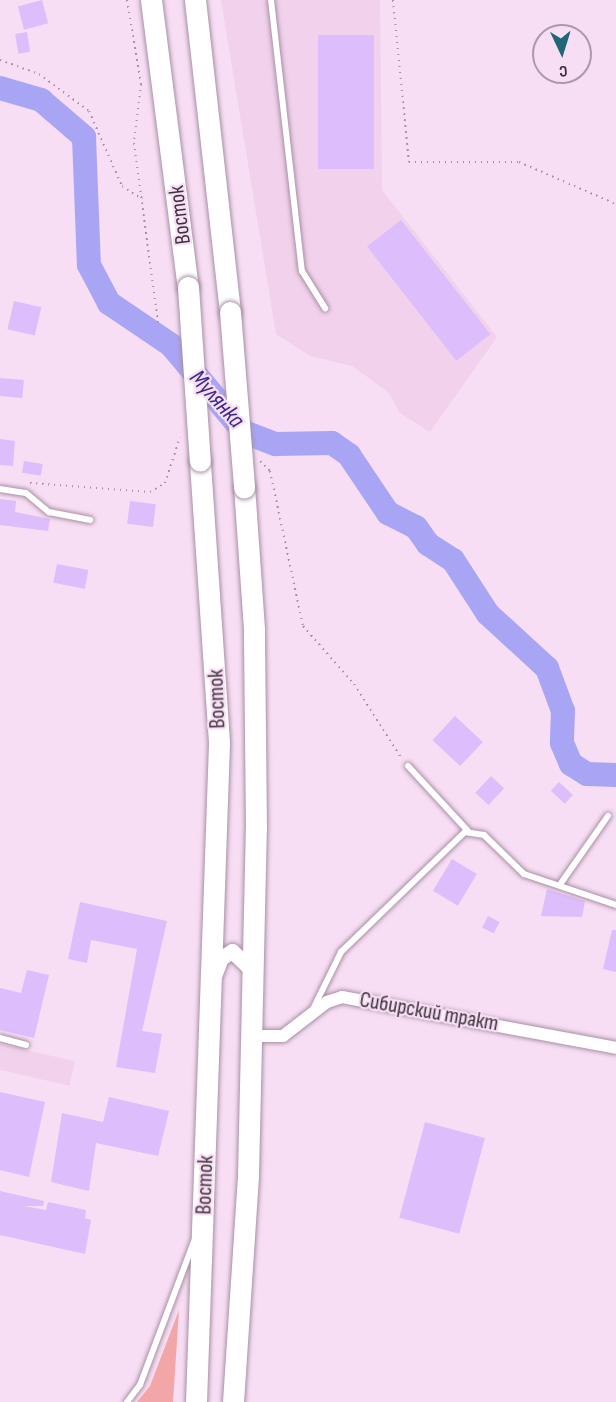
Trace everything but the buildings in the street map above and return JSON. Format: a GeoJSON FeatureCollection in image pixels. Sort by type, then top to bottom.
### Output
{"type":"FeatureCollection","features":[{"type":"Feature","properties":{"kind":"highway","name":"Восток"},"geometry":{"type":"LineString","coordinates":[[151,0],[188,287],[219,742],[213,978],[196,1402]]}},
{"type":"Feature","properties":{"kind":"highway","name":"Восток"},"geometry":{"type":"LineString","coordinates":[[195,0],[230,312],[244,487],[255,679],[253,1036],[233,1402]]}},
{"type":"Feature","properties":{"kind":"street"},"geometry":{"type":"LineString","coordinates":[[213,978],[221,958],[232,951],[246,958],[254,973]]}},
{"type":"Feature","properties":{"kind":"street","name":"Сибирский тракт"},"geometry":{"type":"LineString","coordinates":[[253,1036],[283,1036],[327,1002],[356,998],[616,1047]]}},
{"type":"Feature","properties":{"kind":"lane"},"geometry":{"type":"LineString","coordinates":[[271,0],[302,271],[325,308]]}},
{"type":"Feature","properties":{"kind":"lane"},"geometry":{"type":"LineString","coordinates":[[0,489],[27,493],[49,512],[90,520]]}},
{"type":"Feature","properties":{"kind":"lane"},"geometry":{"type":"LineString","coordinates":[[408,766],[468,831],[484,835],[524,874],[561,883],[616,905]]}},
{"type":"Feature","properties":{"kind":"lane"},"geometry":{"type":"LineString","coordinates":[[561,883],[608,816]]}},
{"type":"Feature","properties":{"kind":"lane"},"geometry":{"type":"LineString","coordinates":[[311,1013],[341,952],[468,831]]}},
{"type":"Feature","properties":{"kind":"lane"},"geometry":{"type":"LineString","coordinates":[[0,1038],[26,1045]]}},
{"type":"Feature","properties":{"kind":"lane"},"geometry":{"type":"LineString","coordinates":[[127,1402],[140,1385],[204,1213]]}},
{"type":"Feature","properties":{"kind":"path"},"geometry":{"type":"LineString","coordinates":[[127,0],[141,84],[134,143],[158,322]]}},
{"type":"Feature","properties":{"kind":"path"},"geometry":{"type":"LineString","coordinates":[[393,0],[409,162],[519,162],[616,204]]}},
{"type":"Feature","properties":{"kind":"path"},"geometry":{"type":"LineString","coordinates":[[0,60],[39,74],[89,111],[122,186],[142,199]]}},
{"type":"Feature","properties":{"kind":"shaded area"},"geometry":{"type":"Polygon","coordinates":[[[221,0],[380,0],[382,190],[497,337],[430,432],[400,413],[388,392],[352,366],[310,356],[276,334],[221,0]]]}},
{"type":"Feature","properties":{"kind":"shaded area"},"geometry":{"type":"Polygon","coordinates":[[[0,1044],[75,1061],[69,1086],[0,1070],[0,1044]]]}},
{"type":"Feature","properties":{"kind":"shaded area"},"geometry":{"type":"Polygon","coordinates":[[[179,1310],[173,1402],[137,1402],[150,1386],[179,1310]]]}},
{"type":"Feature","properties":{"kind":"waterway","name":"Мулянка"},"geometry":{"type":"LineString","coordinates":[[0,88],[41,100],[84,137],[89,265],[109,303],[171,345],[244,432],[276,444],[332,443],[349,455],[388,513],[416,527],[428,544],[453,560],[488,614],[547,668],[563,711],[562,743],[571,764],[587,774],[616,775]]}}]}
